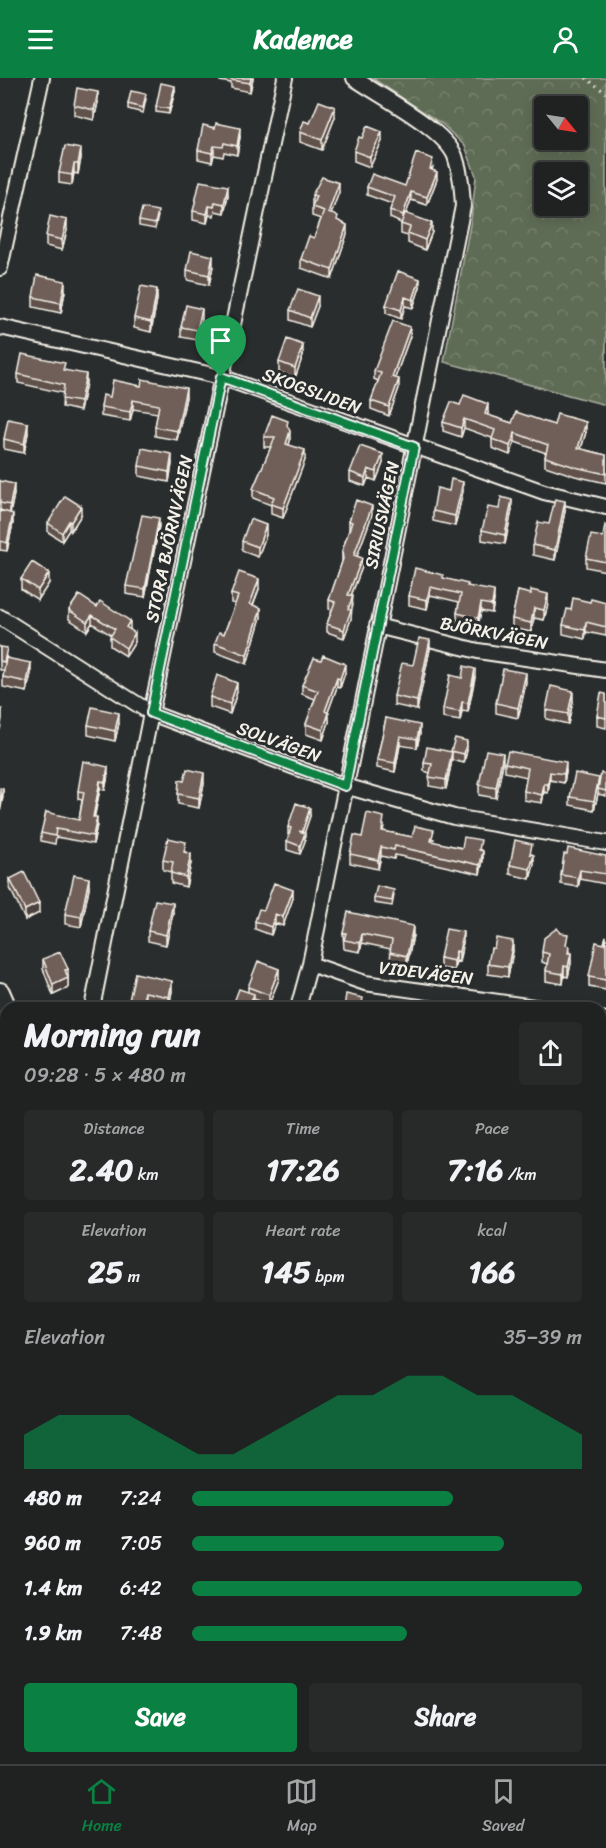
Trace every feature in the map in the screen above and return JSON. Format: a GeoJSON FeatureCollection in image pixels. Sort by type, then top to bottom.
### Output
{"type":"FeatureCollection","features":[{"type":"Feature","properties":{"kind":"street","name":"STORA BJÖRNVÄGEN"},"geometry":{"type":"LineString","coordinates":[[93,1002],[151,713],[285,78]]}},
{"type":"Feature","properties":{"kind":"street","name":"SIRIUSVÄGEN"},"geometry":{"type":"LineString","coordinates":[[300,1002],[310,964],[463,206],[462,181],[454,155],[437,133],[354,78]]}},
{"type":"Feature","properties":{"kind":"street"},"geometry":{"type":"LineString","coordinates":[[0,268],[40,79]]}},
{"type":"Feature","properties":{"kind":"street","name":"SKOGSLIDEN"},"geometry":{"type":"LineString","coordinates":[[0,327],[221,377],[544,492],[606,507]]}},
{"type":"Feature","properties":{"kind":"street","name":"SOLVÄGEN"},"geometry":{"type":"LineString","coordinates":[[0,617],[151,713],[345,786],[454,818],[606,843]]}},
{"type":"Feature","properties":{"kind":"street","name":"BJÖRKVÄGEN"},"geometry":{"type":"LineString","coordinates":[[377,626],[478,651],[606,670]]}},
{"type":"Feature","properties":{"kind":"street","name":"VIDEVÄGEN"},"geometry":{"type":"LineString","coordinates":[[310,964],[365,983],[499,1002]]}},
{"type":"Feature","properties":{"kind":"path"},"geometry":{"type":"LineString","coordinates":[[586,78],[606,93]]}},
{"type":"Feature","properties":{"kind":"green space"},"geometry":{"type":"Polygon","coordinates":[[[372,78],[606,78],[606,405],[444,362],[471,220],[476,176],[465,146],[442,124],[372,78]]]}},
{"type":"Feature","properties":{"kind":"building"},"geometry":{"type":"Polygon","coordinates":[[[231,78],[251,78],[250,83],[231,80],[231,78]]]}},
{"type":"Feature","properties":{"kind":"building"},"geometry":{"type":"Polygon","coordinates":[[[161,83],[175,86],[169,109],[156,107],[161,83]]]}},
{"type":"Feature","properties":{"kind":"building"},"geometry":{"type":"Polygon","coordinates":[[[77,88],[98,92],[94,110],[74,105],[77,88]]]}},
{"type":"Feature","properties":{"kind":"building"},"geometry":{"type":"Polygon","coordinates":[[[131,91],[146,94],[143,108],[128,104],[131,91]]]}},
{"type":"Feature","properties":{"kind":"building"},"geometry":{"type":"Polygon","coordinates":[[[319,101],[335,107],[322,140],[300,132],[304,121],[310,123],[319,101]]]}},
{"type":"Feature","properties":{"kind":"building"},"geometry":{"type":"Polygon","coordinates":[[[216,123],[240,128],[237,146],[224,143],[223,147],[214,146],[212,153],[198,150],[203,125],[215,128],[216,123]]]}},
{"type":"Feature","properties":{"kind":"building"},"geometry":{"type":"Polygon","coordinates":[[[367,126],[382,132],[370,157],[354,151],[359,137],[362,138],[367,126]]]}},
{"type":"Feature","properties":{"kind":"building"},"geometry":{"type":"Polygon","coordinates":[[[65,146],[81,149],[78,164],[74,164],[72,175],[59,173],[65,146]]]}},
{"type":"Feature","properties":{"kind":"building"},"geometry":{"type":"Polygon","coordinates":[[[416,153],[433,159],[430,169],[437,172],[427,197],[411,192],[403,215],[390,210],[395,197],[367,187],[372,174],[405,186],[416,153]]]}},
{"type":"Feature","properties":{"kind":"building"},"geometry":{"type":"Polygon","coordinates":[[[322,177],[339,183],[328,213],[338,216],[337,220],[347,225],[332,270],[301,259],[309,236],[314,238],[324,211],[312,207],[316,196],[312,195],[322,177]]]}},
{"type":"Feature","properties":{"kind":"building"},"geometry":{"type":"Polygon","coordinates":[[[200,181],[228,186],[224,204],[215,202],[214,207],[209,206],[207,214],[193,211],[200,181]]]}},
{"type":"Feature","properties":{"kind":"building"},"geometry":{"type":"Polygon","coordinates":[[[142,208],[158,211],[155,224],[139,221],[142,208]]]}},
{"type":"Feature","properties":{"kind":"building"},"geometry":{"type":"Polygon","coordinates":[[[405,213],[432,223],[425,240],[408,233],[410,227],[401,224],[405,213]]]}},
{"type":"Feature","properties":{"kind":"building"},"geometry":{"type":"Polygon","coordinates":[[[50,216],[67,220],[62,240],[46,236],[50,216]]]}},
{"type":"Feature","properties":{"kind":"building"},"geometry":{"type":"Polygon","coordinates":[[[191,251],[213,256],[209,275],[187,270],[191,251]]]}},
{"type":"Feature","properties":{"kind":"building"},"geometry":{"type":"Polygon","coordinates":[[[398,271],[420,279],[413,300],[405,297],[401,310],[386,305],[398,271]]]}},
{"type":"Feature","properties":{"kind":"building"},"geometry":{"type":"Polygon","coordinates":[[[37,275],[65,281],[61,303],[33,297],[37,275]]]}},
{"type":"Feature","properties":{"kind":"building"},"geometry":{"type":"Polygon","coordinates":[[[141,286],[157,289],[151,322],[134,318],[141,286]]]}},
{"type":"Feature","properties":{"kind":"building"},"geometry":{"type":"Polygon","coordinates":[[[298,289],[318,296],[310,318],[290,310],[298,289]]]}},
{"type":"Feature","properties":{"kind":"building"},"geometry":{"type":"Polygon","coordinates":[[[186,305],[202,309],[197,330],[181,327],[186,305]]]}},
{"type":"Feature","properties":{"kind":"building"},"geometry":{"type":"Polygon","coordinates":[[[393,321],[410,327],[392,377],[399,379],[389,407],[371,401],[381,373],[374,371],[393,321]]]}},
{"type":"Feature","properties":{"kind":"building"},"geometry":{"type":"Polygon","coordinates":[[[287,339],[303,345],[295,368],[279,362],[287,339]]]}},
{"type":"Feature","properties":{"kind":"building"},"geometry":{"type":"Polygon","coordinates":[[[22,354],[65,363],[63,370],[86,374],[80,402],[62,399],[64,385],[18,374],[22,354]]]}},
{"type":"Feature","properties":{"kind":"building"},"geometry":{"type":"Polygon","coordinates":[[[142,379],[186,388],[177,431],[155,427],[159,405],[133,400],[130,412],[101,407],[103,395],[110,397],[113,380],[141,386],[142,379]]]}},
{"type":"Feature","properties":{"kind":"building"},"geometry":{"type":"Polygon","coordinates":[[[464,395],[488,404],[485,414],[512,423],[516,412],[554,425],[557,414],[586,422],[578,448],[606,455],[606,474],[545,457],[548,445],[515,433],[510,446],[492,439],[495,430],[464,419],[461,428],[443,422],[451,402],[460,405],[464,395]]]}},
{"type":"Feature","properties":{"kind":"building"},"geometry":{"type":"Polygon","coordinates":[[[272,415],[288,421],[290,431],[286,444],[305,450],[283,508],[271,504],[274,497],[253,489],[275,437],[264,437],[272,415]]]}},
{"type":"Feature","properties":{"kind":"building"},"geometry":{"type":"Polygon","coordinates":[[[8,419],[28,423],[24,444],[4,439],[8,419]]]}},
{"type":"Feature","properties":{"kind":"building"},"geometry":{"type":"Polygon","coordinates":[[[360,446],[383,454],[376,472],[368,469],[365,478],[350,472],[360,446]]]}},
{"type":"Feature","properties":{"kind":"building"},"geometry":{"type":"Polygon","coordinates":[[[142,448],[172,454],[169,472],[139,466],[142,448]]]}},
{"type":"Feature","properties":{"kind":"building"},"geometry":{"type":"Polygon","coordinates":[[[451,479],[463,482],[455,516],[433,511],[437,488],[449,491],[451,479]]]}},
{"type":"Feature","properties":{"kind":"building"},"geometry":{"type":"Polygon","coordinates":[[[0,481],[14,484],[10,505],[0,503],[0,481]]]}},
{"type":"Feature","properties":{"kind":"building"},"geometry":{"type":"Polygon","coordinates":[[[65,496],[81,506],[62,533],[48,523],[65,496]]]}},
{"type":"Feature","properties":{"kind":"building"},"geometry":{"type":"Polygon","coordinates":[[[501,497],[512,500],[505,535],[482,530],[488,507],[499,509],[501,497]]]}},
{"type":"Feature","properties":{"kind":"building"},"geometry":{"type":"Polygon","coordinates":[[[555,499],[565,501],[555,550],[533,545],[538,522],[549,524],[555,499]]]}},
{"type":"Feature","properties":{"kind":"building"},"geometry":{"type":"Polygon","coordinates":[[[356,500],[372,506],[354,555],[362,558],[348,595],[353,596],[344,630],[327,624],[335,602],[329,600],[343,559],[342,551],[352,522],[349,521],[356,500]]]}},
{"type":"Feature","properties":{"kind":"building"},"geometry":{"type":"Polygon","coordinates":[[[0,510],[13,514],[7,543],[0,541],[0,510]]]}},
{"type":"Feature","properties":{"kind":"building"},"geometry":{"type":"Polygon","coordinates":[[[142,515],[159,518],[145,589],[126,586],[142,515]]]}},
{"type":"Feature","properties":{"kind":"building"},"geometry":{"type":"Polygon","coordinates":[[[250,519],[266,525],[258,547],[242,541],[250,519]]]}},
{"type":"Feature","properties":{"kind":"building"},"geometry":{"type":"Polygon","coordinates":[[[605,525],[606,562],[586,558],[591,535],[603,537],[605,525]]]}},
{"type":"Feature","properties":{"kind":"building"},"geometry":{"type":"Polygon","coordinates":[[[32,562],[49,573],[38,590],[21,579],[32,562]]]}},
{"type":"Feature","properties":{"kind":"building"},"geometry":{"type":"Polygon","coordinates":[[[415,568],[443,575],[443,578],[468,584],[467,586],[494,591],[492,605],[481,603],[478,618],[457,613],[461,594],[430,587],[427,600],[409,596],[415,568]]]}},
{"type":"Feature","properties":{"kind":"building"},"geometry":{"type":"Polygon","coordinates":[[[239,572],[259,579],[250,604],[261,608],[247,655],[215,643],[219,632],[224,634],[238,596],[231,594],[239,572]]]}},
{"type":"Feature","properties":{"kind":"building"},"geometry":{"type":"Polygon","coordinates":[[[531,590],[548,594],[544,610],[534,608],[531,623],[512,619],[518,591],[531,594],[531,590]]]}},
{"type":"Feature","properties":{"kind":"building"},"geometry":{"type":"Polygon","coordinates":[[[79,595],[97,607],[100,601],[130,621],[126,627],[135,633],[126,648],[110,637],[115,629],[92,615],[87,622],[69,610],[79,595]]]}},
{"type":"Feature","properties":{"kind":"building"},"geometry":{"type":"Polygon","coordinates":[[[573,598],[606,603],[606,627],[586,622],[585,630],[563,625],[567,609],[571,610],[573,598]]]}},
{"type":"Feature","properties":{"kind":"building"},"geometry":{"type":"Polygon","coordinates":[[[419,638],[430,640],[417,701],[394,696],[402,663],[413,665],[419,638]]]}},
{"type":"Feature","properties":{"kind":"building"},"geometry":{"type":"Polygon","coordinates":[[[0,647],[7,648],[4,662],[0,661],[0,647]]]}},
{"type":"Feature","properties":{"kind":"building"},"geometry":{"type":"Polygon","coordinates":[[[323,655],[345,664],[340,679],[337,678],[325,711],[329,713],[323,730],[306,724],[318,691],[302,685],[314,658],[321,660],[323,655]]]}},
{"type":"Feature","properties":{"kind":"building"},"geometry":{"type":"Polygon","coordinates":[[[6,658],[31,663],[27,682],[3,677],[6,658]]]}},
{"type":"Feature","properties":{"kind":"building"},"geometry":{"type":"Polygon","coordinates":[[[464,666],[475,669],[468,703],[462,702],[460,712],[443,709],[450,675],[462,678],[464,666]]]}},
{"type":"Feature","properties":{"kind":"building"},"geometry":{"type":"Polygon","coordinates":[[[503,669],[526,673],[518,708],[496,703],[503,669]]]}},
{"type":"Feature","properties":{"kind":"building"},"geometry":{"type":"Polygon","coordinates":[[[217,675],[237,683],[230,704],[210,697],[217,675]]]}},
{"type":"Feature","properties":{"kind":"building"},"geometry":{"type":"Polygon","coordinates":[[[551,686],[573,691],[568,714],[546,710],[551,686]]]}},
{"type":"Feature","properties":{"kind":"building"},"geometry":{"type":"Polygon","coordinates":[[[601,693],[606,694],[606,718],[597,716],[601,693]]]}},
{"type":"Feature","properties":{"kind":"building"},"geometry":{"type":"Polygon","coordinates":[[[92,707],[119,713],[115,731],[88,725],[92,707]]]}},
{"type":"Feature","properties":{"kind":"building"},"geometry":{"type":"Polygon","coordinates":[[[386,718],[420,725],[417,739],[400,736],[395,763],[377,760],[386,718]]]}},
{"type":"Feature","properties":{"kind":"building"},"geometry":{"type":"Polygon","coordinates":[[[455,738],[467,741],[464,754],[451,751],[455,738]]]}},
{"type":"Feature","properties":{"kind":"building"},"geometry":{"type":"Polygon","coordinates":[[[427,747],[452,752],[446,780],[429,777],[432,764],[424,763],[427,747]]]}},
{"type":"Feature","properties":{"kind":"building"},"geometry":{"type":"Polygon","coordinates":[[[486,750],[503,753],[496,788],[479,785],[486,750]]]}},
{"type":"Feature","properties":{"kind":"building"},"geometry":{"type":"Polygon","coordinates":[[[508,751],[566,762],[564,774],[550,772],[548,784],[544,784],[542,795],[524,791],[528,768],[505,763],[508,751]]]}},
{"type":"Feature","properties":{"kind":"building"},"geometry":{"type":"Polygon","coordinates":[[[83,761],[108,767],[105,782],[100,781],[93,817],[97,817],[93,836],[56,829],[55,836],[41,833],[46,812],[79,820],[84,792],[78,791],[83,761]]]}},
{"type":"Feature","properties":{"kind":"building"},"geometry":{"type":"Polygon","coordinates":[[[187,769],[204,773],[199,798],[178,794],[179,780],[184,781],[187,769]]]}},
{"type":"Feature","properties":{"kind":"building"},"geometry":{"type":"Polygon","coordinates":[[[575,773],[599,778],[594,801],[570,797],[575,773]]]}},
{"type":"Feature","properties":{"kind":"building"},"geometry":{"type":"Polygon","coordinates":[[[601,773],[606,774],[606,791],[598,789],[601,773]]]}},
{"type":"Feature","properties":{"kind":"building"},"geometry":{"type":"Polygon","coordinates":[[[0,788],[3,789],[0,804],[0,788]]]}},
{"type":"Feature","properties":{"kind":"building"},"geometry":{"type":"Polygon","coordinates":[[[296,803],[310,808],[300,846],[287,841],[291,828],[288,827],[296,803]]]}},
{"type":"Feature","properties":{"kind":"building"},"geometry":{"type":"Polygon","coordinates":[[[367,813],[384,817],[382,831],[412,837],[415,826],[434,830],[431,841],[462,848],[464,837],[481,840],[479,850],[483,851],[480,865],[395,846],[394,850],[381,847],[378,860],[350,854],[354,835],[362,837],[367,813]]]}},
{"type":"Feature","properties":{"kind":"building"},"geometry":{"type":"Polygon","coordinates":[[[168,838],[186,842],[184,852],[191,854],[186,877],[171,873],[173,862],[163,860],[168,838]]]}},
{"type":"Feature","properties":{"kind":"building"},"geometry":{"type":"Polygon","coordinates":[[[515,840],[532,844],[530,854],[534,855],[530,869],[510,865],[515,840]]]}},
{"type":"Feature","properties":{"kind":"building"},"geometry":{"type":"Polygon","coordinates":[[[568,848],[606,856],[606,874],[580,870],[578,878],[561,875],[564,854],[567,854],[568,848]]]}},
{"type":"Feature","properties":{"kind":"building"},"geometry":{"type":"Polygon","coordinates":[[[24,872],[39,903],[25,910],[10,879],[24,872]]]}},
{"type":"Feature","properties":{"kind":"building"},"geometry":{"type":"Polygon","coordinates":[[[74,875],[89,878],[81,917],[65,914],[74,875]]]}},
{"type":"Feature","properties":{"kind":"building"},"geometry":{"type":"Polygon","coordinates":[[[274,883],[293,890],[283,917],[275,914],[271,927],[255,921],[259,909],[264,910],[274,883]]]}},
{"type":"Feature","properties":{"kind":"building"},"geometry":{"type":"Polygon","coordinates":[[[377,886],[394,890],[392,901],[374,898],[377,886]]]}},
{"type":"Feature","properties":{"kind":"building"},"geometry":{"type":"Polygon","coordinates":[[[155,900],[173,903],[166,935],[148,931],[155,900]]]}},
{"type":"Feature","properties":{"kind":"building"},"geometry":{"type":"Polygon","coordinates":[[[348,912],[413,926],[407,956],[390,952],[392,940],[362,934],[360,943],[344,940],[346,933],[343,933],[348,912]]]}},
{"type":"Feature","properties":{"kind":"building"},"geometry":{"type":"Polygon","coordinates":[[[557,928],[560,933],[568,934],[566,945],[569,946],[568,953],[571,953],[568,967],[564,966],[563,974],[546,971],[549,954],[542,952],[544,938],[557,928]]]}},
{"type":"Feature","properties":{"kind":"building"},"geometry":{"type":"Polygon","coordinates":[[[446,929],[463,932],[459,952],[456,951],[454,961],[440,958],[446,929]]]}},
{"type":"Feature","properties":{"kind":"building"},"geometry":{"type":"Polygon","coordinates":[[[606,936],[606,980],[589,977],[596,942],[604,944],[606,936]]]}},
{"type":"Feature","properties":{"kind":"building"},"geometry":{"type":"Polygon","coordinates":[[[496,938],[513,941],[508,967],[488,964],[491,948],[494,948],[496,938]]]}},
{"type":"Feature","properties":{"kind":"building"},"geometry":{"type":"Polygon","coordinates":[[[60,952],[68,969],[65,970],[68,978],[53,985],[43,959],[60,952]]]}},
{"type":"Feature","properties":{"kind":"building"},"geometry":{"type":"Polygon","coordinates":[[[258,961],[279,969],[269,995],[248,987],[258,961]]]}},
{"type":"Feature","properties":{"kind":"building"},"geometry":{"type":"Polygon","coordinates":[[[135,973],[172,981],[169,997],[145,992],[142,1002],[129,1002],[135,973]]]}},
{"type":"Feature","properties":{"kind":"building"},"geometry":{"type":"Polygon","coordinates":[[[239,989],[254,994],[251,1002],[234,1002],[239,989]]]}},
{"type":"Feature","properties":{"kind":"building"},"geometry":{"type":"Polygon","coordinates":[[[346,994],[363,998],[362,1002],[345,1002],[346,994]]]}},
{"type":"Feature","properties":{"kind":"route"},"geometry":{"type":"LineString","coordinates":[[221,377],[414,447],[345,786],[151,713],[221,377]]}}]}
